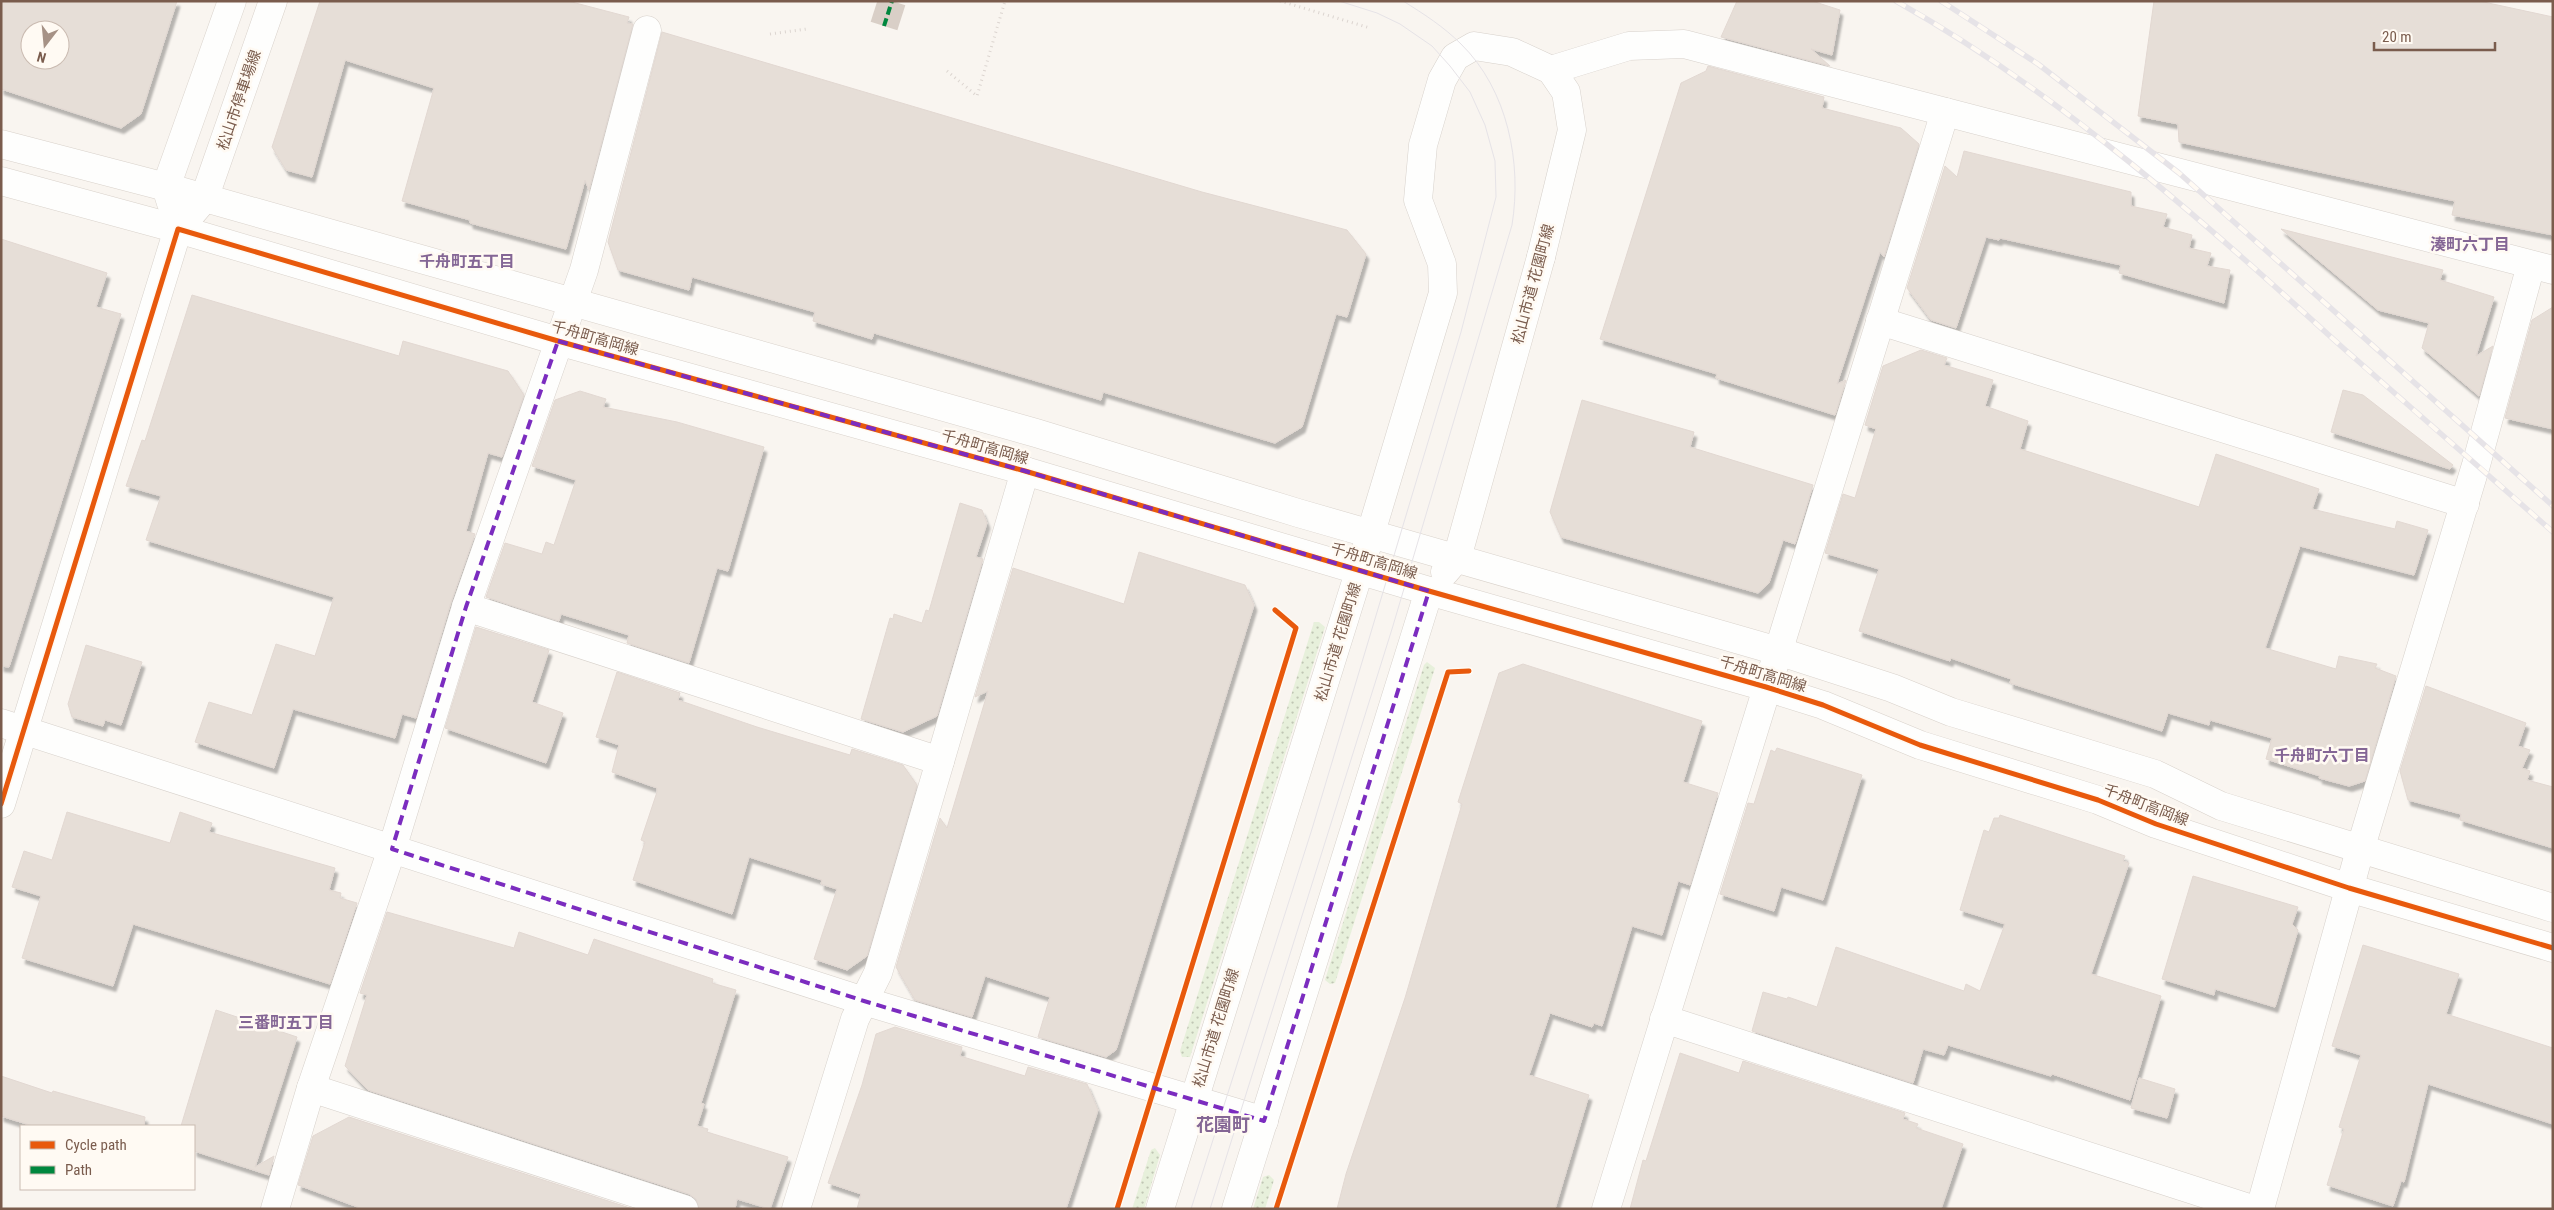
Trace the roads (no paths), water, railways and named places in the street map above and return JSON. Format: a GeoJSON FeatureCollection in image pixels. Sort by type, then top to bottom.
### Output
{"type":"FeatureCollection","features":[{"type":"Feature","properties":{"kind":"street"},"geometry":{"type":"LineString","coordinates":[[1,804],[13,727],[178,229],[166,187],[232,1]]}},
{"type":"Feature","properties":{"kind":"street","name":"松山市停車場線"},"geometry":{"type":"LineString","coordinates":[[178,229],[204,198],[273,1]]}},
{"type":"Feature","properties":{"kind":"street"},"geometry":{"type":"LineString","coordinates":[[275,1209],[311,1088],[392,849],[466,607],[584,270],[648,30]]}},
{"type":"Feature","properties":{"kind":"street"},"geometry":{"type":"LineString","coordinates":[[1551,70],[1629,46],[1684,44],[2542,267],[2465,504],[2360,850],[2260,1209]]}},
{"type":"Feature","properties":{"kind":"street","name":"松山市道 花園町線"},"geometry":{"type":"LineString","coordinates":[[1160,1209],[1360,570],[1443,293],[1442,264],[1418,200],[1423,145],[1442,80],[1455,57],[1474,46],[1512,52],[1551,70],[1566,92],[1572,130],[1542,256],[1457,558],[1429,591],[1236,1209]]}},
{"type":"Feature","properties":{"kind":"street"},"geometry":{"type":"LineString","coordinates":[[1606,1209],[1945,112]]}},
{"type":"Feature","properties":{"kind":"street"},"geometry":{"type":"LineString","coordinates":[[1,144],[204,198]]}},
{"type":"Feature","properties":{"kind":"street"},"geometry":{"type":"LineString","coordinates":[[1,181],[178,229]]}},
{"type":"Feature","properties":{"kind":"street","name":"千舟町高岡線"},"geometry":{"type":"LineString","coordinates":[[204,198],[1036,433],[1371,533],[1778,651],[1892,688],[1951,712],[2155,774],[2221,806],[2553,908]]}},
{"type":"Feature","properties":{"kind":"street","name":"千舟町高岡線"},"geometry":{"type":"LineString","coordinates":[[178,229],[558,341],[1025,470],[1429,591],[1766,687],[1823,705],[1920,745],[2098,800],[2156,824],[2349,888],[2553,948]]}},
{"type":"Feature","properties":{"kind":"street"},"geometry":{"type":"LineString","coordinates":[[1880,321],[2465,504]]}},
{"type":"Feature","properties":{"kind":"street"},"geometry":{"type":"LineString","coordinates":[[796,1209],[855,1019],[878,973],[1036,433]]}},
{"type":"Feature","properties":{"kind":"street"},"geometry":{"type":"LineString","coordinates":[[466,607],[940,760]]}},
{"type":"Feature","properties":{"kind":"street"},"geometry":{"type":"LineString","coordinates":[[13,727],[864,1001],[1264,1121]]}},
{"type":"Feature","properties":{"kind":"street"},"geometry":{"type":"LineString","coordinates":[[1664,1019],[2252,1209]]}},
{"type":"Feature","properties":{"kind":"street"},"geometry":{"type":"LineString","coordinates":[[311,1088],[684,1209]]}},
{"type":"Feature","properties":{"kind":"tunnel"},"geometry":{"type":"LineString","coordinates":[[884,26],[892,1]]}},
{"type":"Feature","properties":{"kind":"tram line"},"geometry":{"type":"LineString","coordinates":[[1191,1209],[1312,829],[1461,332],[1496,197],[1495,161],[1485,125],[1470,92],[1450,66],[1432,46],[1400,24],[1377,13],[1339,1]]}},
{"type":"Feature","properties":{"kind":"tram line"},"geometry":{"type":"LineString","coordinates":[[1210,1209],[1392,629],[1512,225],[1515,201],[1513,153],[1508,128],[1490,83],[1477,62],[1461,44],[1434,21],[1403,1]]}},
{"type":"Feature","properties":{"kind":"railway"},"geometry":{"type":"LineString","coordinates":[[1896,1],[1957,37],[2016,76],[2128,161],[2236,252],[2553,532]]}},
{"type":"Feature","properties":{"kind":"railway"},"geometry":{"type":"LineString","coordinates":[[1941,1],[2038,64],[2179,173],[2553,506]]}},
{"type":"Feature","properties":{"kind":"district","name":"湊町六丁目"},"geometry":{"type":"Point","coordinates":[2470,244]}},
{"type":"Feature","properties":{"kind":"district","name":"千舟町五丁目"},"geometry":{"type":"Point","coordinates":[467,261]}},
{"type":"Feature","properties":{"kind":"district","name":"千舟町六丁目"},"geometry":{"type":"Point","coordinates":[2322,755]}},
{"type":"Feature","properties":{"kind":"district","name":"三番町五丁目"},"geometry":{"type":"Point","coordinates":[286,1022]}},
{"type":"Feature","properties":{"kind":"district","name":"花園町"},"geometry":{"type":"Point","coordinates":[1223,1125]}}]}
